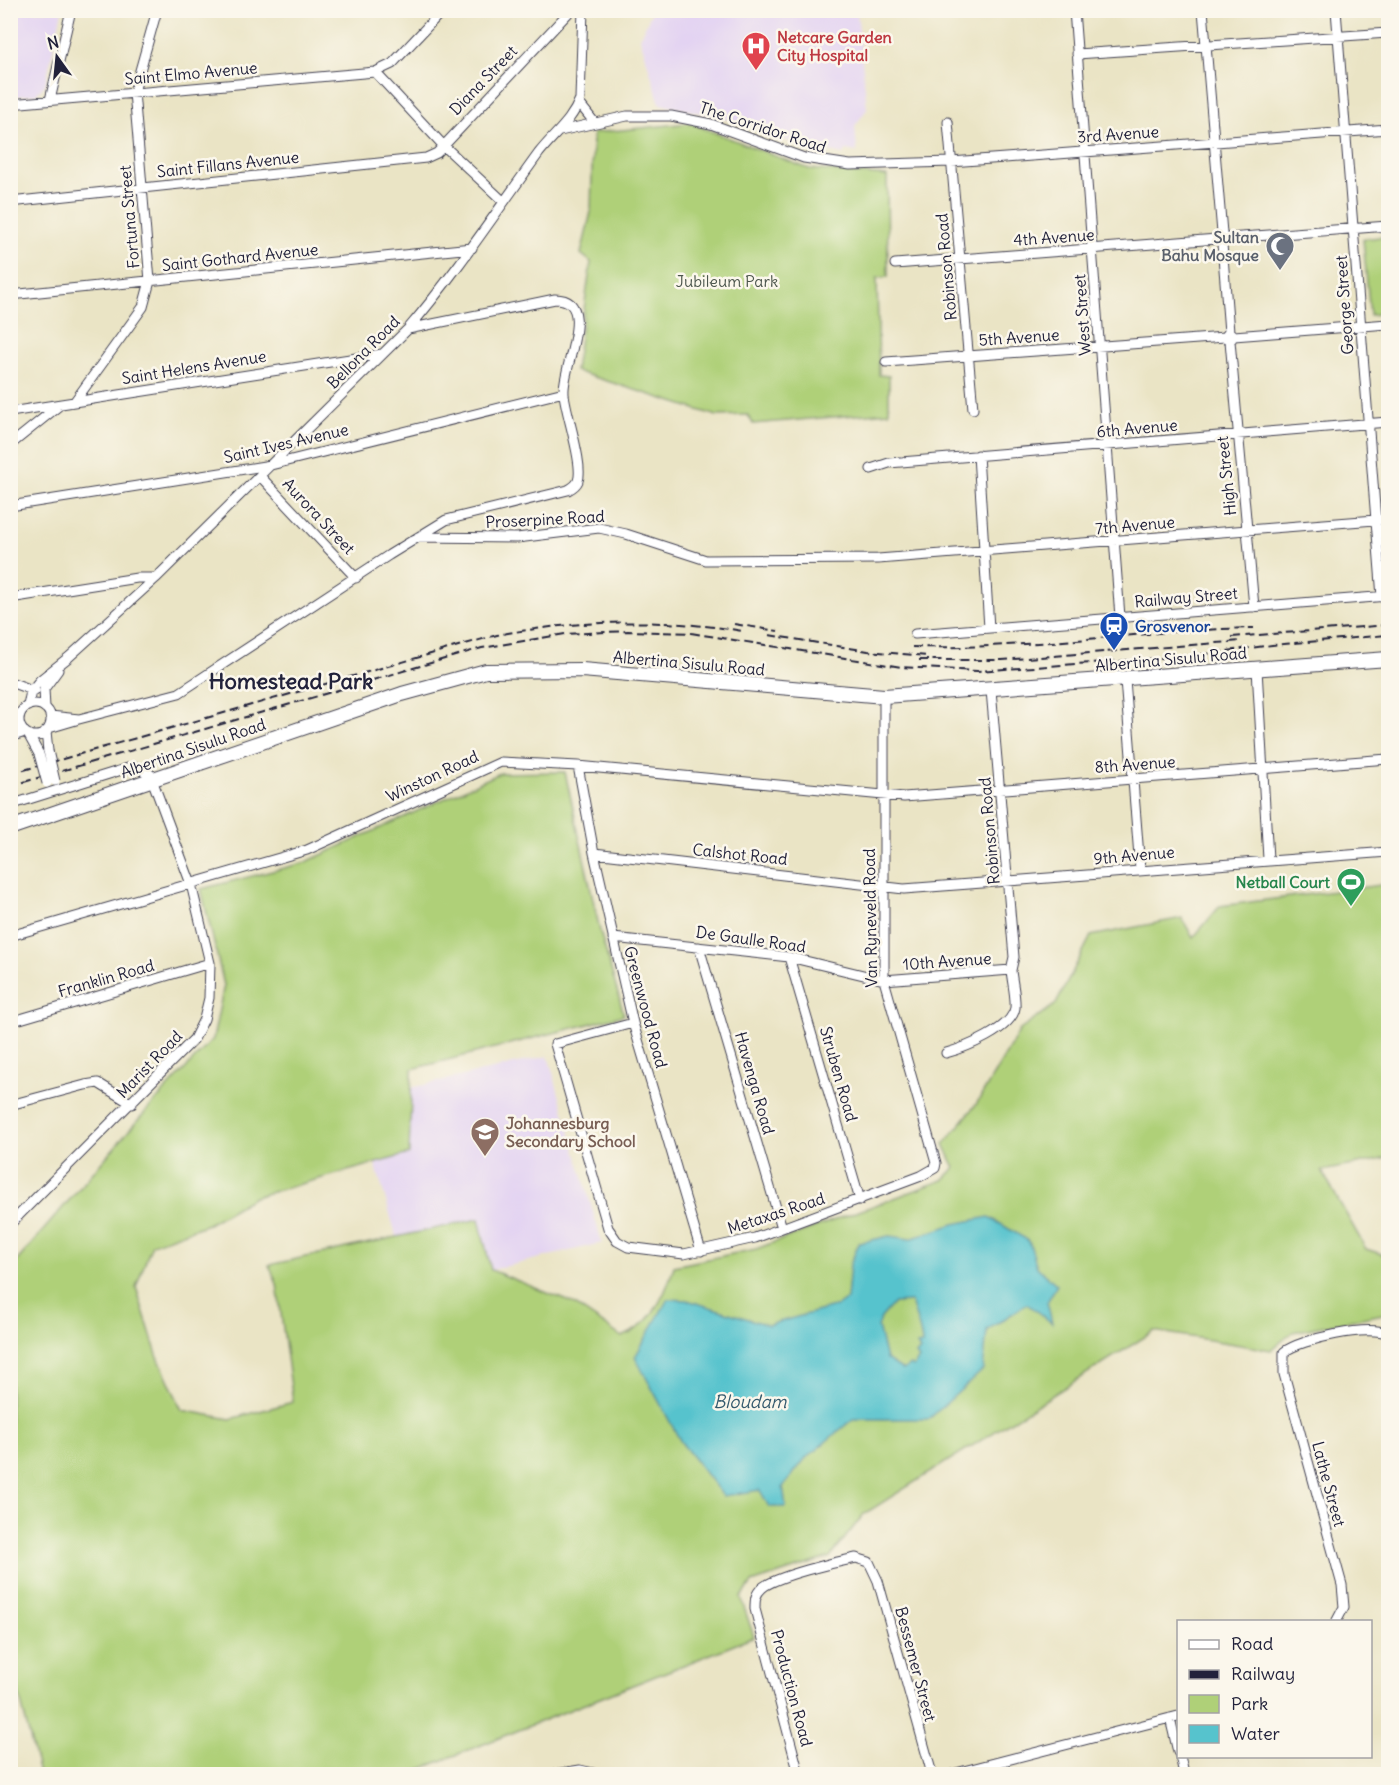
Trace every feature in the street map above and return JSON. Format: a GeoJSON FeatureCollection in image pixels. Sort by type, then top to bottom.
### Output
{"type":"FeatureCollection","features":[{"type":"Feature","properties":{"kind":"main road","name":"Albertina Sisulu Road"},"geometry":{"type":"LineString","coordinates":[[10,828],[391,698],[486,671],[582,670],[884,696],[991,690],[1388,659]]}},
{"type":"Feature","properties":{"kind":"street"},"geometry":{"type":"LineString","coordinates":[[50,100],[71,10]]}},
{"type":"Feature","properties":{"kind":"street","name":"Fortuna Street"},"geometry":{"type":"LineString","coordinates":[[75,401],[143,307],[150,281],[140,188],[134,92],[157,10]]}},
{"type":"Feature","properties":{"kind":"street"},"geometry":{"type":"LineString","coordinates":[[443,10],[392,64],[375,72],[442,144],[504,202]]}},
{"type":"Feature","properties":{"kind":"street","name":"Diana Street"},"geometry":{"type":"LineString","coordinates":[[442,144],[571,10]]}},
{"type":"Feature","properties":{"kind":"street"},"geometry":{"type":"LineString","coordinates":[[583,10],[579,103],[594,122]]}},
{"type":"Feature","properties":{"kind":"street","name":"West Street"},"geometry":{"type":"LineString","coordinates":[[1074,10],[1120,618]]}},
{"type":"Feature","properties":{"kind":"street","name":"High Street"},"geometry":{"type":"LineString","coordinates":[[1203,10],[1237,435],[1254,607]]}},
{"type":"Feature","properties":{"kind":"street","name":"George Street"},"geometry":{"type":"LineString","coordinates":[[1336,10],[1376,520],[1385,597]]}},
{"type":"Feature","properties":{"kind":"street"},"geometry":{"type":"LineString","coordinates":[[1077,54],[1389,33]]}},
{"type":"Feature","properties":{"kind":"street","name":"Saint Elmo Avenue"},"geometry":{"type":"LineString","coordinates":[[10,104],[375,72]]}},
{"type":"Feature","properties":{"kind":"street","name":"Bellona Road"},"geometry":{"type":"LineString","coordinates":[[32,690],[46,674],[69,657],[156,578],[408,329],[472,248],[540,151],[560,131],[579,103]]}},
{"type":"Feature","properties":{"kind":"street","name":"The Corridor Road"},"geometry":{"type":"LineString","coordinates":[[560,131],[594,122],[645,116],[693,119],[740,133],[804,158],[850,165]]}},
{"type":"Feature","properties":{"kind":"street","name":"Robinson Road"},"geometry":{"type":"LineString","coordinates":[[948,122],[973,409]]}},
{"type":"Feature","properties":{"kind":"street","name":"3rd Avenue"},"geometry":{"type":"LineString","coordinates":[[850,165],[951,162],[1389,129]]}},
{"type":"Feature","properties":{"kind":"street","name":"Saint Fillans Avenue"},"geometry":{"type":"LineString","coordinates":[[10,202],[426,158],[437,153],[442,144]]}},
{"type":"Feature","properties":{"kind":"street","name":"4th Avenue"},"geometry":{"type":"LineString","coordinates":[[894,264],[1389,226]]}},
{"type":"Feature","properties":{"kind":"street","name":"Saint Gothard Avenue"},"geometry":{"type":"LineString","coordinates":[[10,295],[472,248]]}},
{"type":"Feature","properties":{"kind":"street"},"geometry":{"type":"LineString","coordinates":[[408,329],[555,299],[565,299],[574,306],[576,326],[564,392]]}},
{"type":"Feature","properties":{"kind":"street","name":"5th Avenue"},"geometry":{"type":"LineString","coordinates":[[886,362],[1389,324]]}},
{"type":"Feature","properties":{"kind":"street","name":"Saint Helens Avenue"},"geometry":{"type":"LineString","coordinates":[[10,412],[382,354]]}},
{"type":"Feature","properties":{"kind":"street","name":"Saint Ives Avenue"},"geometry":{"type":"LineString","coordinates":[[10,506],[271,465],[564,392]]}},
{"type":"Feature","properties":{"kind":"street","name":"Proserpine Road"},"geometry":{"type":"LineString","coordinates":[[10,737],[26,733],[39,735],[78,718],[179,693],[446,520],[568,490],[578,482],[579,466],[564,392]]}},
{"type":"Feature","properties":{"kind":"street"},"geometry":{"type":"LineString","coordinates":[[10,445],[63,403]]}},
{"type":"Feature","properties":{"kind":"street","name":"6th Avenue"},"geometry":{"type":"LineString","coordinates":[[871,469],[889,463],[1389,422]]}},
{"type":"Feature","properties":{"kind":"street"},"geometry":{"type":"LineString","coordinates":[[978,455],[989,628]]}},
{"type":"Feature","properties":{"kind":"street","name":"Aurora Street"},"geometry":{"type":"LineString","coordinates":[[260,476],[356,578]]}},
{"type":"Feature","properties":{"kind":"street","name":"7th Avenue"},"geometry":{"type":"LineString","coordinates":[[884,558],[1389,519]]}},
{"type":"Feature","properties":{"kind":"street","name":"Proserpine Road"},"geometry":{"type":"LineString","coordinates":[[418,537],[517,538],[599,528],[626,534],[706,560],[884,558]]}},
{"type":"Feature","properties":{"kind":"street"},"geometry":{"type":"LineString","coordinates":[[10,598],[137,578],[156,578]]}},
{"type":"Feature","properties":{"kind":"street","name":"Railway Street"},"geometry":{"type":"LineString","coordinates":[[915,634],[1385,597]]}},
{"type":"Feature","properties":{"kind":"street","name":"Bellona Road"},"geometry":{"type":"LineString","coordinates":[[43,694],[49,680],[69,657]]}},
{"type":"Feature","properties":{"kind":"street"},"geometry":{"type":"LineString","coordinates":[[1388,659],[1389,683]]}},
{"type":"Feature","properties":{"kind":"street"},"geometry":{"type":"LineString","coordinates":[[1257,669],[1268,860]]}},
{"type":"Feature","properties":{"kind":"street"},"geometry":{"type":"LineString","coordinates":[[1125,680],[1140,869]]}},
{"type":"Feature","properties":{"kind":"street"},"geometry":{"type":"LineString","coordinates":[[10,682],[43,694],[47,712],[44,752],[52,787]]}},
{"type":"Feature","properties":{"kind":"street"},"geometry":{"type":"LineString","coordinates":[[32,690],[28,706],[15,721],[44,752]]}},
{"type":"Feature","properties":{"kind":"street","name":"Robinson Road"},"geometry":{"type":"LineString","coordinates":[[946,1053],[992,1034],[1007,1023],[1015,1009],[1012,970],[1014,957],[1002,790],[991,690]]}},
{"type":"Feature","properties":{"kind":"street","name":"Van Ryneveld Road"},"geometry":{"type":"LineString","coordinates":[[884,696],[884,980],[936,1162],[935,1168]]}},
{"type":"Feature","properties":{"kind":"street","name":"Proserpine Road"},"geometry":{"type":"LineString","coordinates":[[28,706],[34,705],[47,712],[78,718]]}},
{"type":"Feature","properties":{"kind":"street","name":"8th Avenue"},"geometry":{"type":"LineString","coordinates":[[884,796],[1002,790],[1389,759]]}},
{"type":"Feature","properties":{"kind":"street","name":"Winston Road"},"geometry":{"type":"LineString","coordinates":[[10,936],[317,846],[493,764],[506,762],[578,766],[884,796]]}},
{"type":"Feature","properties":{"kind":"street","name":"Greenwood Road"},"geometry":{"type":"LineString","coordinates":[[578,766],[594,853],[633,1023],[701,1251]]}},
{"type":"Feature","properties":{"kind":"street"},"geometry":{"type":"LineString","coordinates":[[10,805],[52,787],[136,767],[147,771],[154,779]]}},
{"type":"Feature","properties":{"kind":"street","name":"Marist Road"},"geometry":{"type":"LineString","coordinates":[[10,1224],[132,1104],[194,1039],[200,1029],[209,998],[210,963],[191,884],[154,779]]}},
{"type":"Feature","properties":{"kind":"street","name":"9th Avenue"},"geometry":{"type":"LineString","coordinates":[[883,885],[904,889],[1140,869],[1389,852]]}},
{"type":"Feature","properties":{"kind":"street","name":"Calshot Road"},"geometry":{"type":"LineString","coordinates":[[594,853],[883,885]]}},
{"type":"Feature","properties":{"kind":"street","name":"De Gaulle Road"},"geometry":{"type":"LineString","coordinates":[[613,938],[789,957],[884,980]]}},
{"type":"Feature","properties":{"kind":"street","name":"Havenga Road"},"geometry":{"type":"LineString","coordinates":[[699,947],[782,1228]]}},
{"type":"Feature","properties":{"kind":"street","name":"Struben Road"},"geometry":{"type":"LineString","coordinates":[[789,957],[860,1200]]}},
{"type":"Feature","properties":{"kind":"street","name":"Franklin Road"},"geometry":{"type":"LineString","coordinates":[[10,1022],[210,963]]}},
{"type":"Feature","properties":{"kind":"street","name":"10th Avenue"},"geometry":{"type":"LineString","coordinates":[[884,980],[1012,970]]}},
{"type":"Feature","properties":{"kind":"street","name":"Metaxas Road"},"geometry":{"type":"LineString","coordinates":[[633,1023],[555,1044],[608,1227],[612,1237],[621,1244],[674,1255],[701,1251],[782,1228],[860,1200],[935,1168]]}},
{"type":"Feature","properties":{"kind":"street"},"geometry":{"type":"LineString","coordinates":[[10,1106],[93,1083],[109,1088],[132,1104]]}},
{"type":"Feature","properties":{"kind":"street","name":"Lathe Street"},"geometry":{"type":"LineString","coordinates":[[1337,1620],[1344,1607],[1342,1585],[1284,1374],[1284,1352],[1304,1341],[1376,1329],[1389,1334]]}},
{"type":"Feature","properties":{"kind":"street","name":"Production Road"},"geometry":{"type":"LineString","coordinates":[[800,1774],[755,1609],[757,1594],[774,1581],[856,1558],[869,1562]]}},
{"type":"Feature","properties":{"kind":"street","name":"Bessemer Street"},"geometry":{"type":"LineString","coordinates":[[869,1562],[878,1581],[932,1774]]}},
{"type":"Feature","properties":{"kind":"street"},"geometry":{"type":"LineString","coordinates":[[952,1774],[1174,1717],[1177,1739]]}},
{"type":"Feature","properties":{"kind":"street"},"geometry":{"type":"LineString","coordinates":[[1180,1758],[1184,1774]]}},
{"type":"Feature","properties":{"kind":"street"},"geometry":{"type":"LineString","coordinates":[[555,1774],[580,1770],[598,1774]]}},
{"type":"Feature","properties":{"kind":"shaded area"},"geometry":{"type":"Polygon","coordinates":[[[10,11],[62,11],[45,85],[36,94],[11,97],[10,11]]]}},
{"type":"Feature","properties":{"kind":"shaded area","name":"Netcare Garden City Hospital"},"geometry":{"type":"Polygon","coordinates":[[[652,11],[857,11],[867,109],[855,126],[857,152],[846,150],[843,155],[793,143],[744,123],[660,104],[640,38],[652,11]]]}},
{"type":"Feature","properties":{"kind":"shaded area","name":"Johannesburg Secondary School"},"geometry":{"type":"Polygon","coordinates":[[[548,1056],[602,1243],[491,1270],[479,1220],[397,1238],[375,1163],[409,1154],[411,1088],[548,1056]]]}},
{"type":"Feature","properties":{"kind":"green space","name":"Jubileum Park"},"geometry":{"type":"Polygon","coordinates":[[[690,123],[809,169],[887,176],[888,277],[877,278],[879,375],[889,376],[889,412],[753,424],[748,415],[717,416],[575,371],[591,262],[581,254],[591,212],[593,133],[690,123]]]}},
{"type":"Feature","properties":{"kind":"green space"},"geometry":{"type":"Polygon","coordinates":[[[1388,236],[1388,313],[1370,315],[1363,239],[1388,236]]]}},
{"type":"Feature","properties":{"kind":"green space"},"geometry":{"type":"Polygon","coordinates":[[[565,772],[600,931],[624,1015],[412,1069],[409,1154],[254,1197],[208,1224],[152,1244],[136,1287],[157,1355],[182,1410],[230,1419],[293,1402],[277,1284],[269,1265],[479,1219],[491,1270],[572,1303],[622,1337],[641,1325],[656,1308],[667,1287],[674,1266],[756,1249],[943,1180],[955,1168],[944,1144],[977,1103],[1020,1030],[1056,1004],[1091,936],[1182,918],[1193,938],[1220,906],[1388,884],[1388,1158],[1322,1171],[1366,1249],[1388,1256],[1388,1313],[1293,1332],[1271,1350],[1154,1331],[864,1514],[830,1557],[752,1583],[741,1598],[754,1637],[408,1774],[39,1774],[10,1658],[10,1269],[138,1120],[213,1039],[224,985],[201,889],[304,863],[500,773],[565,772]]]}},
{"type":"Feature","properties":{"kind":"water","name":"Bloudam"},"geometry":{"type":"Polygon","coordinates":[[[989,1217],[1029,1241],[1037,1267],[1057,1285],[1047,1302],[1052,1323],[1027,1304],[987,1330],[983,1370],[929,1419],[853,1419],[805,1459],[783,1487],[786,1507],[769,1507],[760,1490],[723,1496],[681,1442],[635,1357],[668,1299],[687,1300],[768,1325],[837,1306],[847,1299],[850,1265],[859,1243],[889,1236],[910,1239],[954,1224],[989,1217]],[[911,1302],[894,1303],[881,1318],[878,1327],[886,1359],[903,1370],[910,1365],[913,1367],[919,1359],[916,1355],[920,1350],[917,1345],[922,1344],[911,1302]]]}},
{"type":"Feature","properties":{"kind":"railway"},"geometry":{"type":"LineString","coordinates":[[10,774],[497,635],[558,626],[620,622],[681,624],[743,631]]}},
{"type":"Feature","properties":{"kind":"railway"},"geometry":{"type":"LineString","coordinates":[[734,624],[778,631]]}},
{"type":"Feature","properties":{"kind":"railway"},"geometry":{"type":"LineString","coordinates":[[1232,637],[1388,625]]}},
{"type":"Feature","properties":{"kind":"railway"},"geometry":{"type":"LineString","coordinates":[[912,647],[998,646],[1168,632],[1254,628]]}},
{"type":"Feature","properties":{"kind":"railway"},"geometry":{"type":"LineString","coordinates":[[10,786],[482,648],[565,634],[628,631],[691,633],[901,667],[977,671],[1190,656],[1272,645],[1388,635]]}},
{"type":"Feature","properties":{"kind":"railway"},"geometry":{"type":"LineString","coordinates":[[769,635],[868,651],[927,656]]}},
{"type":"Feature","properties":{"kind":"railway"},"geometry":{"type":"LineString","coordinates":[[919,660],[1002,660],[1242,641]]}},
{"type":"Feature","properties":{"kind":"place","name":"Netcare Garden City Hospital"},"geometry":{"type":"Point","coordinates":[756,72]}},
{"type":"Feature","properties":{"kind":"place","name":"Sultan Bahu Mosque"},"geometry":{"type":"Point","coordinates":[1280,272]}},
{"type":"Feature","properties":{"kind":"place","name":"Grosvenor"},"geometry":{"type":"Point","coordinates":[1114,652]}},
{"type":"Feature","properties":{"kind":"place","name":"Netball Court"},"geometry":{"type":"Point","coordinates":[1351,908]}},
{"type":"Feature","properties":{"kind":"place","name":"Johannesburg Secondary School"},"geometry":{"type":"Point","coordinates":[485,1158]}},
{"type":"Feature","properties":{"kind":"district","name":"Homestead Park"},"geometry":{"type":"Point","coordinates":[291,681]}}]}
